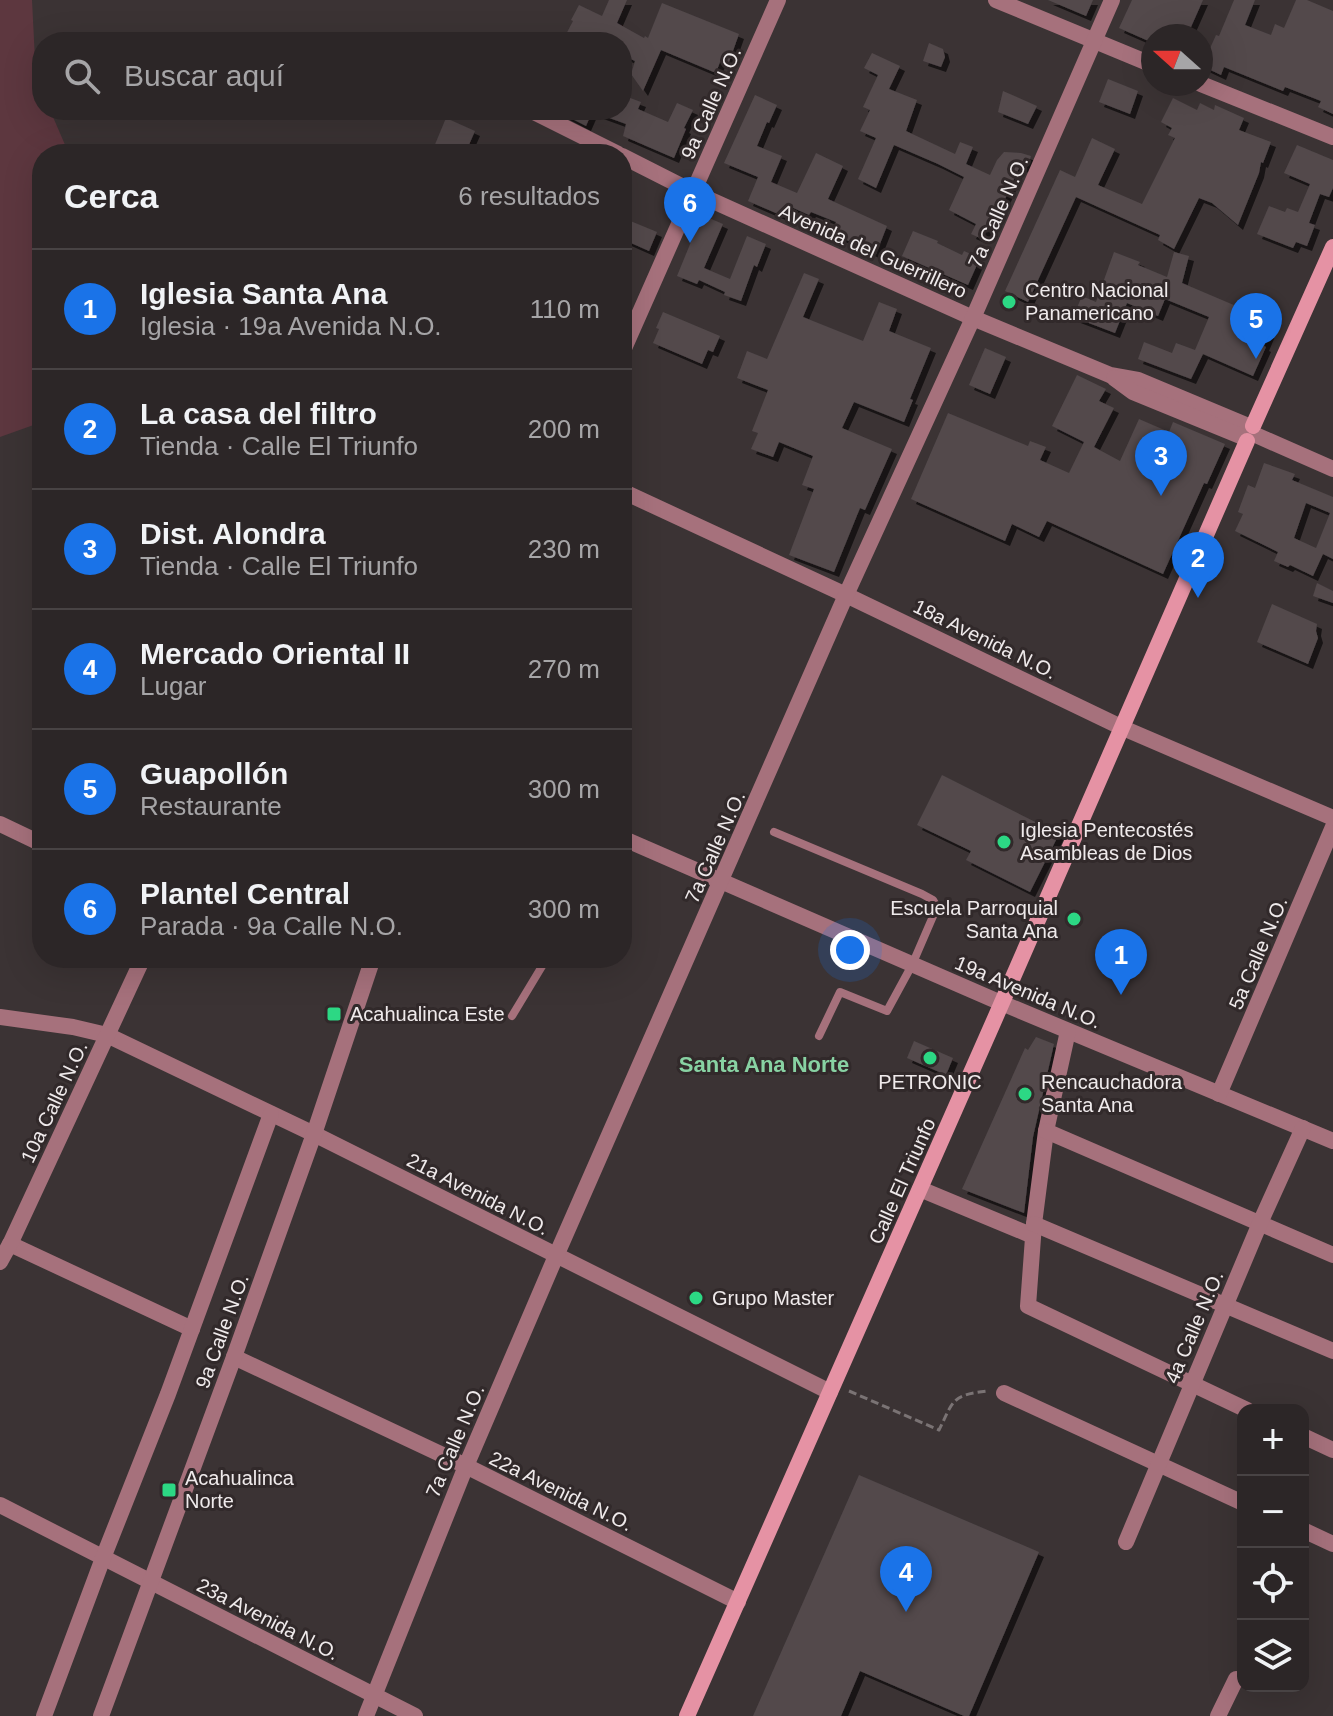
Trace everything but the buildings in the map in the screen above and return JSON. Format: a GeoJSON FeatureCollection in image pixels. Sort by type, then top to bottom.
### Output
{"type":"FeatureCollection","features":[{"type":"Feature","properties":{"kind":"main road","name":"Calle El Triunfo"},"geometry":{"type":"LineString","coordinates":[[687,1716],[1333,247]]}},
{"type":"Feature","properties":{"kind":"street","name":"9a Calle N.O."},"geometry":{"type":"LineString","coordinates":[[632,330],[778,0]]}},
{"type":"Feature","properties":{"kind":"street"},"geometry":{"type":"LineString","coordinates":[[996,0],[1141,60]]}},
{"type":"Feature","properties":{"kind":"street","name":"7a Calle N.O."},"geometry":{"type":"LineString","coordinates":[[366,1716],[466,1466],[556,1256],[1112,0]]}},
{"type":"Feature","properties":{"kind":"street"},"geometry":{"type":"LineString","coordinates":[[1213,89],[1333,137]]}},
{"type":"Feature","properties":{"kind":"street","name":"Avenida del Guerrillero"},"geometry":{"type":"LineString","coordinates":[[550,120],[598,144]]}},
{"type":"Feature","properties":{"kind":"street","name":"Avenida del Guerrillero"},"geometry":{"type":"LineString","coordinates":[[632,161],[693,192],[973,318],[1110,375],[1138,380],[1333,469]]}},
{"type":"Feature","properties":{"kind":"street","name":"18a Avenida N.O."},"geometry":{"type":"LineString","coordinates":[[632,496],[1123,728],[1333,818]]}},
{"type":"Feature","properties":{"kind":"street"},"geometry":{"type":"LineString","coordinates":[[0,824],[32,839]]}},
{"type":"Feature","properties":{"kind":"street","name":"5a Calle N.O."},"geometry":{"type":"LineString","coordinates":[[1219,1094],[1333,827]]}},
{"type":"Feature","properties":{"kind":"street","name":"19a Avenida N.O."},"geometry":{"type":"LineString","coordinates":[[632,843],[1001,1003],[1333,1141]]}},
{"type":"Feature","properties":{"kind":"street","name":"10a Calle N.O."},"geometry":{"type":"LineString","coordinates":[[0,1262],[138,968]]}},
{"type":"Feature","properties":{"kind":"street","name":"9a Calle N.O."},"geometry":{"type":"LineString","coordinates":[[101,1716],[234,1357],[370,968]]}},
{"type":"Feature","properties":{"kind":"street","name":"21a Avenida N.O."},"geometry":{"type":"LineString","coordinates":[[0,1017],[107,1035],[832,1388]]}},
{"type":"Feature","properties":{"kind":"street"},"geometry":{"type":"LineString","coordinates":[[1068,1031],[1046,1131],[1033,1230],[1028,1306],[1237,1405]]}},
{"type":"Feature","properties":{"kind":"street"},"geometry":{"type":"LineString","coordinates":[[44,1716],[271,1114]]}},
{"type":"Feature","properties":{"kind":"street","name":"4a Calle N.O."},"geometry":{"type":"LineString","coordinates":[[1126,1542],[1303,1128]]}},
{"type":"Feature","properties":{"kind":"street"},"geometry":{"type":"LineString","coordinates":[[1046,1131],[1333,1255]]}},
{"type":"Feature","properties":{"kind":"street"},"geometry":{"type":"LineString","coordinates":[[920,1189],[1033,1230],[1333,1351]]}},
{"type":"Feature","properties":{"kind":"street"},"geometry":{"type":"LineString","coordinates":[[10,1244],[192,1329]]}},
{"type":"Feature","properties":{"kind":"street","name":"22a Avenida N.O."},"geometry":{"type":"LineString","coordinates":[[234,1357],[466,1466],[738,1602]]}},
{"type":"Feature","properties":{"kind":"street"},"geometry":{"type":"LineString","coordinates":[[1004,1393],[1237,1500]]}},
{"type":"Feature","properties":{"kind":"street"},"geometry":{"type":"LineString","coordinates":[[1309,1439],[1333,1450]]}},
{"type":"Feature","properties":{"kind":"street","name":"23a Avenida N.O."},"geometry":{"type":"LineString","coordinates":[[0,1505],[415,1716]]}},
{"type":"Feature","properties":{"kind":"street"},"geometry":{"type":"LineString","coordinates":[[1309,1533],[1333,1544]]}},
{"type":"Feature","properties":{"kind":"street"},"geometry":{"type":"LineString","coordinates":[[1218,1716],[1236,1679]]}},
{"type":"Feature","properties":{"kind":"lane"},"geometry":{"type":"LineString","coordinates":[[774,832],[933,900],[937,907],[912,965],[887,1011],[840,992],[819,1036]]}},
{"type":"Feature","properties":{"kind":"lane"},"geometry":{"type":"LineString","coordinates":[[512,1016],[541,968]]}},
{"type":"Feature","properties":{"kind":"path"},"geometry":{"type":"LineString","coordinates":[[832,1388],[939,1430],[957,1397],[983,1392],[1004,1393]]}},
{"type":"Feature","properties":{"kind":"shaded area"},"geometry":{"type":"Polygon","coordinates":[[[0,0],[32,0],[32,120],[54,120],[65,144],[32,144],[32,426],[0,437],[0,0]]]}},
{"type":"Feature","properties":{"kind":"place","name":"Plantel Central"},"geometry":{"type":"Point","coordinates":[690,243]}},
{"type":"Feature","properties":{"kind":"place","name":"Centro Nacional Panamericano"},"geometry":{"type":"Point","coordinates":[1009,302]}},
{"type":"Feature","properties":{"kind":"place","name":"Guapollón"},"geometry":{"type":"Point","coordinates":[1256,359]}},
{"type":"Feature","properties":{"kind":"place","name":"Dist. Alondra"},"geometry":{"type":"Point","coordinates":[1161,496]}},
{"type":"Feature","properties":{"kind":"place","name":"La casa del filtro"},"geometry":{"type":"Point","coordinates":[1198,598]}},
{"type":"Feature","properties":{"kind":"place","name":"Iglesia Pentecostés Asambleas de Dios"},"geometry":{"type":"Point","coordinates":[1004,842]}},
{"type":"Feature","properties":{"kind":"place","name":"Escuela Parroquial Santa Ana"},"geometry":{"type":"Point","coordinates":[1074,919]}},
{"type":"Feature","properties":{"kind":"place","name":"Iglesia Santa Ana"},"geometry":{"type":"Point","coordinates":[1121,995]}},
{"type":"Feature","properties":{"kind":"place","name":"Acahualinca Este"},"geometry":{"type":"Point","coordinates":[334,1014]}},
{"type":"Feature","properties":{"kind":"place","name":"PETRONIC"},"geometry":{"type":"Point","coordinates":[930,1058]}},
{"type":"Feature","properties":{"kind":"place","name":"Rencauchadora Santa Ana"},"geometry":{"type":"Point","coordinates":[1025,1094]}},
{"type":"Feature","properties":{"kind":"place","name":"Grupo Master"},"geometry":{"type":"Point","coordinates":[696,1298]}},
{"type":"Feature","properties":{"kind":"place","name":"Acahualinca Norte"},"geometry":{"type":"Point","coordinates":[169,1490]}},
{"type":"Feature","properties":{"kind":"place","name":"Mercado Oriental II"},"geometry":{"type":"Point","coordinates":[906,1612]}},
{"type":"Feature","properties":{"kind":"district","name":"Santa Ana Norte"},"geometry":{"type":"Point","coordinates":[764,1064]}}]}
